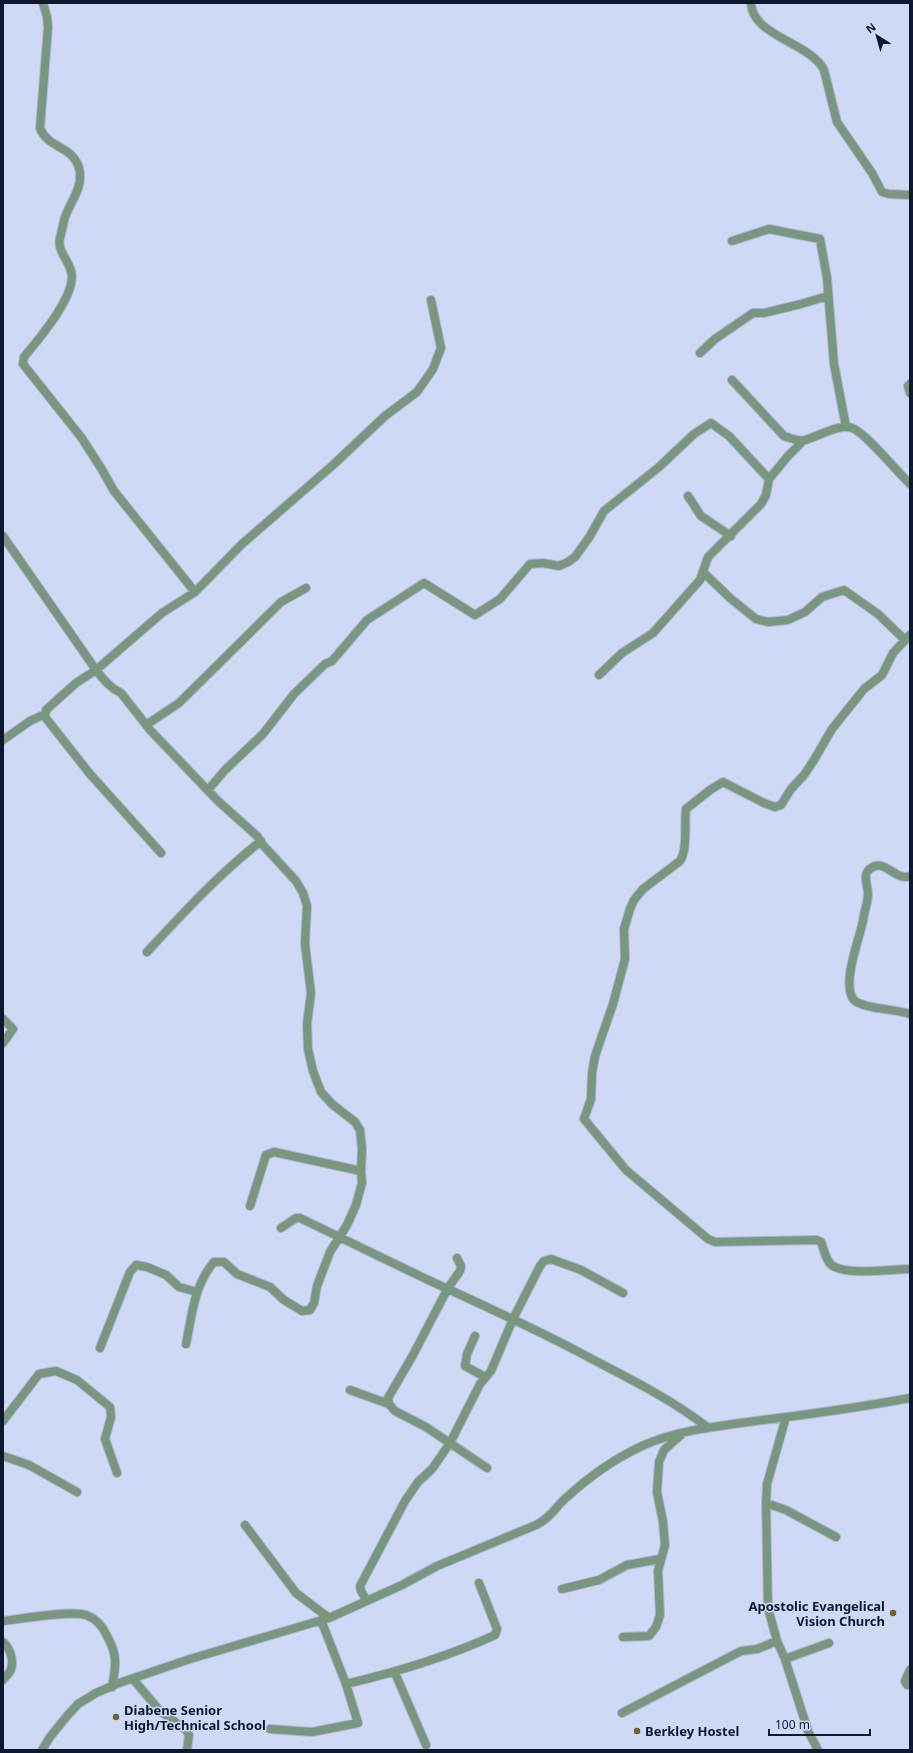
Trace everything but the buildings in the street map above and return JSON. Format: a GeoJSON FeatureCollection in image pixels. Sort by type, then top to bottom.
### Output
{"type":"FeatureCollection","features":[{"type":"Feature","properties":{"kind":"street"},"geometry":{"type":"LineString","coordinates":[[43,3],[48,27],[40,128],[43,135],[48,140],[70,153],[79,169],[80,179],[78,190],[65,217],[60,240],[62,253],[71,270],[71,282],[56,317],[24,357],[23,364],[81,437],[114,491],[195,592]]}},
{"type":"Feature","properties":{"kind":"street"},"geometry":{"type":"LineString","coordinates":[[751,3],[753,13],[762,23],[781,37],[812,55],[821,64],[824,70],[837,122],[872,173],[882,192],[889,194],[910,195]]}},
{"type":"Feature","properties":{"kind":"street"},"geometry":{"type":"LineString","coordinates":[[732,242],[769,229],[820,239],[827,278],[834,364],[846,427]]}},
{"type":"Feature","properties":{"kind":"street"},"geometry":{"type":"LineString","coordinates":[[700,353],[715,339],[753,313],[764,313],[828,296]]}},
{"type":"Feature","properties":{"kind":"street"},"geometry":{"type":"LineString","coordinates":[[3,740],[30,720],[44,714],[46,710],[76,683],[96,670],[162,613],[195,592],[247,540],[333,465],[385,416],[416,392],[433,369],[441,348],[430,300]]}},
{"type":"Feature","properties":{"kind":"street"},"geometry":{"type":"LineString","coordinates":[[732,380],[784,436],[803,441]]}},
{"type":"Feature","properties":{"kind":"street"},"geometry":{"type":"LineString","coordinates":[[910,384],[908,386],[910,394]]}},
{"type":"Feature","properties":{"kind":"street"},"geometry":{"type":"LineString","coordinates":[[208,790],[225,770],[263,734],[294,694],[325,664],[332,661],[367,620],[424,583],[475,615],[500,599],[530,564],[559,566],[568,562],[575,557],[590,536],[604,511],[659,467],[694,434],[711,423],[728,436],[769,479]]}},
{"type":"Feature","properties":{"kind":"street"},"geometry":{"type":"LineString","coordinates":[[599,675],[622,653],[653,633],[700,580],[708,557],[731,536],[761,504],[766,495],[769,479],[803,441],[822,433],[846,427],[853,428],[860,433],[910,484]]}},
{"type":"Feature","properties":{"kind":"street"},"geometry":{"type":"LineString","coordinates":[[688,496],[701,516],[731,536]]}},
{"type":"Feature","properties":{"kind":"street"},"geometry":{"type":"LineString","coordinates":[[3,536],[96,670],[114,690],[122,693],[146,725],[208,790],[245,824],[296,880],[304,893],[308,906],[305,944],[310,993],[308,1049],[313,1071],[321,1092],[332,1104],[355,1122],[360,1130],[362,1149],[362,1183],[360,1191],[348,1225],[330,1252],[317,1286],[314,1303],[310,1310],[302,1311],[284,1300],[270,1287],[237,1274],[224,1262],[214,1262],[205,1272],[197,1292],[186,1344]]}},
{"type":"Feature","properties":{"kind":"street"},"geometry":{"type":"LineString","coordinates":[[703,572],[730,598],[756,619],[768,622],[788,620],[804,612],[822,597],[844,590],[908,637],[893,652],[882,675],[864,689],[832,729],[804,775],[791,789],[781,805],[775,807],[764,803],[723,782],[686,808],[684,822],[684,856],[680,861],[643,889],[634,900],[630,909],[624,929],[625,959],[613,1004],[595,1056],[592,1073],[591,1099],[584,1119],[626,1170],[692,1226],[715,1242],[816,1240],[821,1242],[826,1258],[832,1266],[867,1272],[910,1269]]}},
{"type":"Feature","properties":{"kind":"street"},"geometry":{"type":"LineString","coordinates":[[146,725],[179,703],[281,602],[306,588]]}},
{"type":"Feature","properties":{"kind":"street"},"geometry":{"type":"LineString","coordinates":[[44,714],[90,774],[161,852]]}},
{"type":"Feature","properties":{"kind":"street"},"geometry":{"type":"LineString","coordinates":[[147,952],[185,910],[240,857],[260,841]]}},
{"type":"Feature","properties":{"kind":"street"},"geometry":{"type":"LineString","coordinates":[[910,876],[906,877],[898,875],[887,868],[877,866],[870,868],[866,875],[868,894],[848,984],[855,1001],[910,1014]]}},
{"type":"Feature","properties":{"kind":"street"},"geometry":{"type":"LineString","coordinates":[[3,1019],[13,1029],[3,1043]]}},
{"type":"Feature","properties":{"kind":"street"},"geometry":{"type":"LineString","coordinates":[[250,1206],[266,1156],[274,1152],[361,1171]]}},
{"type":"Feature","properties":{"kind":"street"},"geometry":{"type":"LineString","coordinates":[[281,1228],[296,1218],[300,1218],[513,1318],[655,1392],[680,1407],[707,1427]]}},
{"type":"Feature","properties":{"kind":"street"},"geometry":{"type":"LineString","coordinates":[[389,1404],[388,1398],[413,1355],[448,1288],[460,1271],[461,1266],[457,1258]]}},
{"type":"Feature","properties":{"kind":"street"},"geometry":{"type":"LineString","coordinates":[[367,1601],[361,1591],[360,1586],[395,1517],[418,1482],[432,1469],[450,1443],[485,1377],[491,1371],[513,1318],[544,1261],[551,1259],[582,1270],[623,1293]]}},
{"type":"Feature","properties":{"kind":"street"},"geometry":{"type":"LineString","coordinates":[[100,1348],[130,1272],[136,1264],[166,1275],[178,1287],[197,1292]]}},
{"type":"Feature","properties":{"kind":"street"},"geometry":{"type":"LineString","coordinates":[[475,1336],[467,1354],[465,1366],[485,1377]]}},
{"type":"Feature","properties":{"kind":"street"},"geometry":{"type":"LineString","coordinates":[[3,1421],[38,1374],[56,1371],[77,1380],[110,1407],[111,1417],[105,1439],[117,1473]]}},
{"type":"Feature","properties":{"kind":"street"},"geometry":{"type":"LineString","coordinates":[[350,1390],[389,1404],[395,1411],[426,1427],[487,1468]]}},
{"type":"Feature","properties":{"kind":"street"},"geometry":{"type":"LineString","coordinates":[[42,1750],[50,1737],[78,1704],[96,1693],[228,1647],[325,1619],[367,1601],[436,1566],[536,1525],[554,1513],[565,1498],[604,1466],[642,1446],[662,1438],[707,1427],[786,1418],[910,1398]]}},
{"type":"Feature","properties":{"kind":"street"},"geometry":{"type":"LineString","coordinates":[[786,1418],[767,1484],[768,1608],[777,1641],[785,1659],[808,1731],[818,1750]]}},
{"type":"Feature","properties":{"kind":"street"},"geometry":{"type":"LineString","coordinates":[[623,1637],[649,1636],[656,1627],[660,1616],[658,1571],[665,1545],[663,1522],[657,1492],[659,1462],[664,1450],[684,1432]]}},
{"type":"Feature","properties":{"kind":"street"},"geometry":{"type":"LineString","coordinates":[[3,1456],[29,1466],[76,1492]]}},
{"type":"Feature","properties":{"kind":"street"},"geometry":{"type":"LineString","coordinates":[[766,1503],[786,1510],[836,1537]]}},
{"type":"Feature","properties":{"kind":"street"},"geometry":{"type":"LineString","coordinates":[[245,1525],[296,1593],[325,1619],[358,1723],[312,1732],[270,1729]]}},
{"type":"Feature","properties":{"kind":"street"},"geometry":{"type":"LineString","coordinates":[[562,1589],[599,1580],[627,1565],[660,1560]]}},
{"type":"Feature","properties":{"kind":"street"},"geometry":{"type":"LineString","coordinates":[[346,1684],[395,1673],[470,1647],[495,1635],[498,1629],[479,1583]]}},
{"type":"Feature","properties":{"kind":"street"},"geometry":{"type":"LineString","coordinates":[[3,1621],[51,1616],[87,1616],[101,1625],[111,1643],[117,1664],[112,1687]]}},
{"type":"Feature","properties":{"kind":"street"},"geometry":{"type":"LineString","coordinates":[[622,1713],[741,1651],[757,1649],[777,1641]]}},
{"type":"Feature","properties":{"kind":"street"},"geometry":{"type":"LineString","coordinates":[[3,1642],[8,1646],[12,1657],[11,1669],[3,1680]]}},
{"type":"Feature","properties":{"kind":"street"},"geometry":{"type":"LineString","coordinates":[[785,1659],[829,1643]]}},
{"type":"Feature","properties":{"kind":"street"},"geometry":{"type":"LineString","coordinates":[[910,1670],[905,1681],[907,1685],[910,1685]]}},
{"type":"Feature","properties":{"kind":"street"},"geometry":{"type":"LineString","coordinates":[[395,1673],[426,1745]]}},
{"type":"Feature","properties":{"kind":"street"},"geometry":{"type":"LineString","coordinates":[[133,1679],[160,1711],[186,1730],[189,1735],[187,1750]]}},
{"type":"Feature","properties":{"kind":"place","name":"Apostolic Evangelical Vision Church"},"geometry":{"type":"Point","coordinates":[893,1613]}},
{"type":"Feature","properties":{"kind":"place","name":"Diabene Senior High/Technical School"},"geometry":{"type":"Point","coordinates":[116,1717]}},
{"type":"Feature","properties":{"kind":"place","name":"Berkley Hostel"},"geometry":{"type":"Point","coordinates":[637,1731]}}]}
